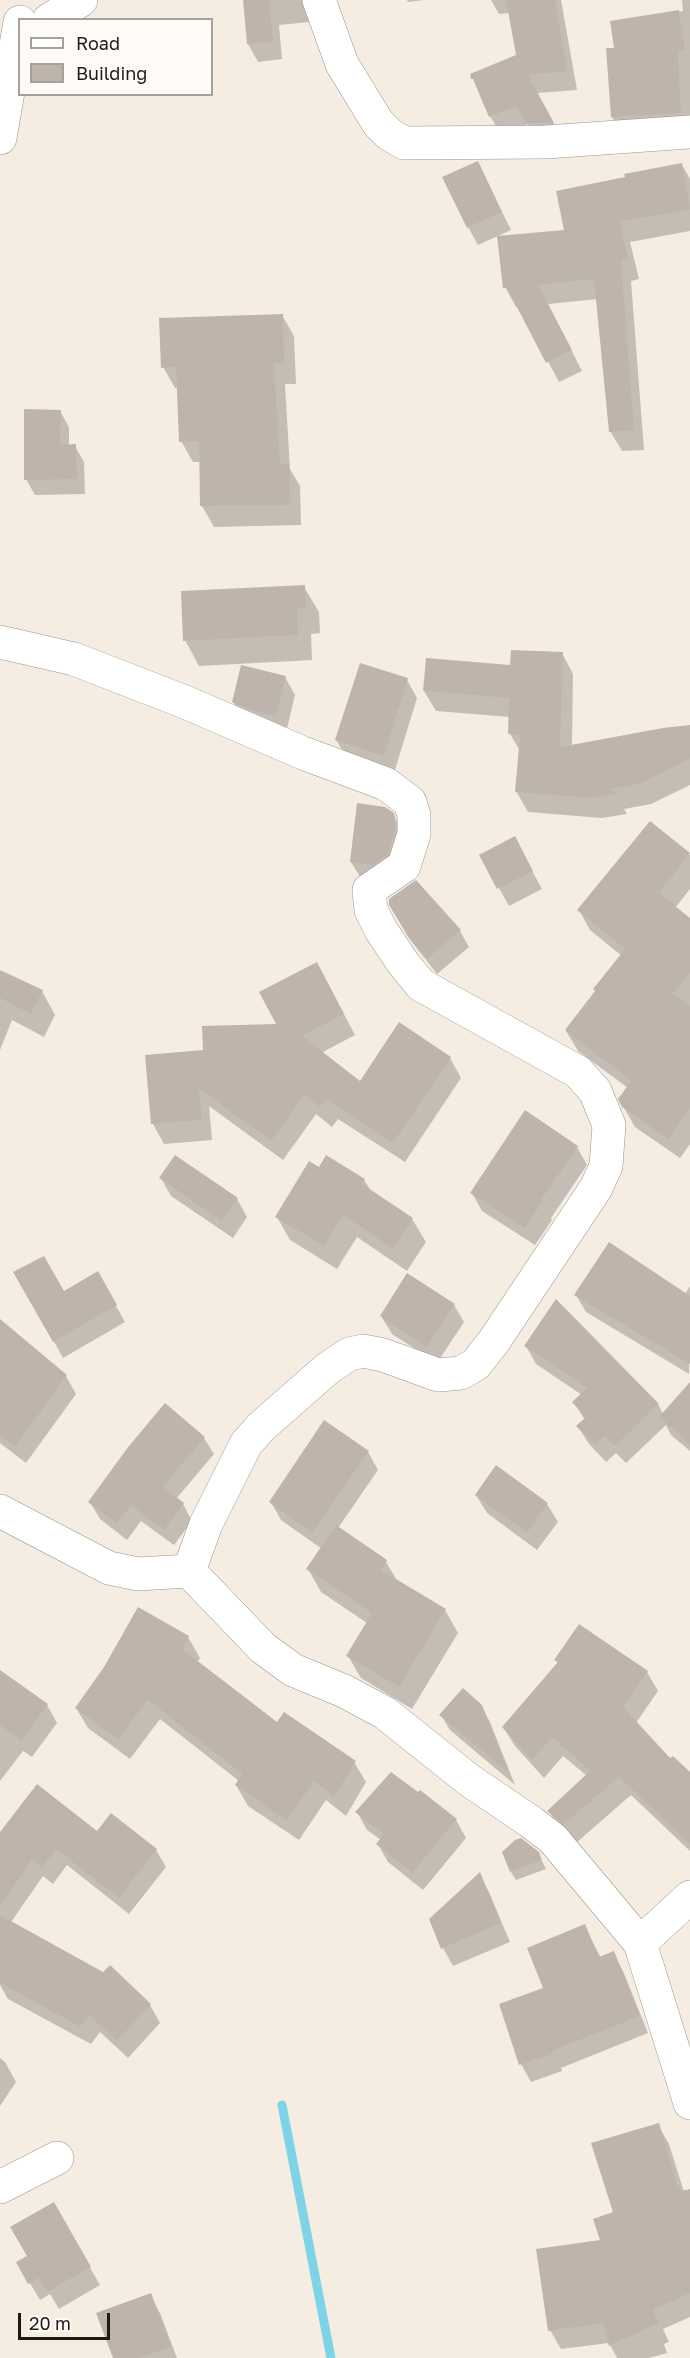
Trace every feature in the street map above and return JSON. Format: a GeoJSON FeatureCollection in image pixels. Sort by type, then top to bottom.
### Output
{"type":"FeatureCollection","features":[{"type":"Feature","properties":{"kind":"street"},"geometry":{"type":"LineString","coordinates":[[21,18],[23,0]]}},
{"type":"Feature","properties":{"kind":"street"},"geometry":{"type":"LineString","coordinates":[[52,18],[81,0]]}},
{"type":"Feature","properties":{"kind":"street"},"geometry":{"type":"LineString","coordinates":[[319,0],[342,64],[378,123],[389,134],[404,143],[546,142],[690,132]]}},
{"type":"Feature","properties":{"kind":"street"},"geometry":{"type":"LineString","coordinates":[[0,138],[18,35]]}},
{"type":"Feature","properties":{"kind":"street"},"geometry":{"type":"LineString","coordinates":[[0,642],[74,659],[174,698],[303,753],[386,784],[410,802],[414,815],[414,834],[404,866],[369,890],[371,909],[381,930],[421,985],[578,1072],[595,1090],[609,1125],[606,1166],[596,1188],[494,1341],[476,1364],[461,1373],[438,1375],[383,1355],[363,1351],[350,1354],[327,1369],[246,1444],[206,1524],[189,1571]]}},
{"type":"Feature","properties":{"kind":"street"},"geometry":{"type":"LineString","coordinates":[[0,1511],[109,1568],[138,1574],[189,1571],[263,1648],[293,1670],[344,1690],[385,1713],[469,1780],[553,1839],[640,1943],[690,2103]]}},
{"type":"Feature","properties":{"kind":"street"},"geometry":{"type":"LineString","coordinates":[[640,1943],[690,1897]]}},
{"type":"Feature","properties":{"kind":"street"},"geometry":{"type":"LineString","coordinates":[[0,2187],[57,2158]]}},
{"type":"Feature","properties":{"kind":"building"},"geometry":{"type":"Polygon","coordinates":[[[243,0],[269,0],[273,42],[247,44],[243,0]]]}},
{"type":"Feature","properties":{"kind":"building"},"geometry":{"type":"Polygon","coordinates":[[[506,0],[555,0],[567,71],[528,75],[554,123],[526,123],[517,106],[489,117],[473,79],[471,79],[470,74],[516,55],[506,0]]]}},
{"type":"Feature","properties":{"kind":"building"},"geometry":{"type":"Polygon","coordinates":[[[679,10],[685,50],[678,51],[681,113],[611,117],[606,48],[614,48],[610,21],[679,10]]]}},
{"type":"Feature","properties":{"kind":"building"},"geometry":{"type":"Polygon","coordinates":[[[478,161],[502,212],[467,228],[442,177],[478,161]]]}},
{"type":"Feature","properties":{"kind":"building"},"geometry":{"type":"Polygon","coordinates":[[[682,163],[690,209],[620,222],[628,259],[621,261],[634,430],[609,432],[594,279],[538,285],[572,350],[546,363],[507,288],[503,288],[497,236],[564,230],[556,191],[625,177],[624,174],[682,163]]]}},
{"type":"Feature","properties":{"kind":"building"},"geometry":{"type":"Polygon","coordinates":[[[283,314],[284,363],[274,363],[280,464],[289,464],[290,505],[200,506],[199,441],[179,442],[176,367],[161,368],[159,318],[283,314]]]}},
{"type":"Feature","properties":{"kind":"building"},"geometry":{"type":"Polygon","coordinates":[[[24,409],[61,410],[60,445],[76,444],[77,479],[24,480],[24,409]]]}},
{"type":"Feature","properties":{"kind":"building"},"geometry":{"type":"Polygon","coordinates":[[[305,585],[306,608],[297,609],[298,635],[183,641],[181,591],[305,585]]]}},
{"type":"Feature","properties":{"kind":"building"},"geometry":{"type":"Polygon","coordinates":[[[511,650],[563,652],[560,747],[690,725],[690,759],[639,784],[611,789],[617,793],[590,798],[515,792],[520,735],[508,734],[509,698],[423,691],[426,658],[510,665],[511,650]]]}},
{"type":"Feature","properties":{"kind":"building"},"geometry":{"type":"Polygon","coordinates":[[[360,663],[408,678],[384,756],[335,740],[360,663]]]}},
{"type":"Feature","properties":{"kind":"building"},"geometry":{"type":"Polygon","coordinates":[[[241,665],[286,676],[276,716],[250,710],[232,702],[241,665]]]}},
{"type":"Feature","properties":{"kind":"building"},"geometry":{"type":"Polygon","coordinates":[[[357,803],[385,807],[394,813],[395,831],[388,854],[372,865],[350,862],[357,803]]]}},
{"type":"Feature","properties":{"kind":"building"},"geometry":{"type":"Polygon","coordinates":[[[650,821],[690,853],[659,893],[690,918],[690,973],[673,993],[690,1006],[690,1108],[668,1139],[622,1107],[618,1099],[631,1081],[565,1030],[595,991],[593,989],[625,949],[577,910],[650,821]]]}},
{"type":"Feature","properties":{"kind":"building"},"geometry":{"type":"Polygon","coordinates":[[[515,836],[533,871],[497,889],[479,855],[515,836]]]}},
{"type":"Feature","properties":{"kind":"building"},"geometry":{"type":"Polygon","coordinates":[[[416,880],[461,930],[427,959],[408,936],[389,905],[389,899],[416,880]]]}},
{"type":"Feature","properties":{"kind":"building"},"geometry":{"type":"Polygon","coordinates":[[[317,962],[344,1014],[302,1036],[360,1081],[399,1022],[451,1057],[393,1143],[326,1099],[320,1107],[304,1095],[271,1141],[199,1088],[202,1120],[151,1124],[145,1055],[203,1050],[202,1026],[276,1024],[259,992],[317,962]]]}},
{"type":"Feature","properties":{"kind":"building"},"geometry":{"type":"Polygon","coordinates":[[[0,970],[43,990],[31,1014],[0,998],[0,970]]]}},
{"type":"Feature","properties":{"kind":"building"},"geometry":{"type":"Polygon","coordinates":[[[525,1110],[578,1146],[525,1228],[470,1193],[525,1110]]]}},
{"type":"Feature","properties":{"kind":"building"},"geometry":{"type":"Polygon","coordinates":[[[175,1155],[238,1198],[222,1221],[159,1178],[175,1155]]]}},
{"type":"Feature","properties":{"kind":"building"},"geometry":{"type":"Polygon","coordinates":[[[326,1155],[365,1179],[362,1184],[413,1218],[393,1249],[343,1215],[324,1246],[275,1217],[309,1161],[319,1167],[326,1155]]]}},
{"type":"Feature","properties":{"kind":"building"},"geometry":{"type":"Polygon","coordinates":[[[609,1242],[690,1296],[690,1364],[574,1295],[609,1242]]]}},
{"type":"Feature","properties":{"kind":"building"},"geometry":{"type":"Polygon","coordinates":[[[44,1256],[64,1291],[98,1271],[117,1305],[53,1342],[13,1272],[44,1256]]]}},
{"type":"Feature","properties":{"kind":"building"},"geometry":{"type":"Polygon","coordinates":[[[407,1273],[455,1304],[427,1347],[380,1316],[407,1273]]]}},
{"type":"Feature","properties":{"kind":"building"},"geometry":{"type":"Polygon","coordinates":[[[556,1299],[659,1404],[615,1446],[605,1436],[595,1445],[576,1426],[586,1417],[572,1402],[587,1388],[524,1346],[556,1299]]]}},
{"type":"Feature","properties":{"kind":"building"},"geometry":{"type":"Polygon","coordinates":[[[0,1319],[67,1375],[15,1447],[0,1435],[0,1319]]]}},
{"type":"Feature","properties":{"kind":"building"},"geometry":{"type":"Polygon","coordinates":[[[690,1382],[690,1444],[659,1417],[690,1382]]]}},
{"type":"Feature","properties":{"kind":"building"},"geometry":{"type":"Polygon","coordinates":[[[165,1403],[205,1437],[163,1487],[184,1503],[164,1530],[131,1505],[117,1524],[88,1502],[129,1446],[165,1403]]]}},
{"type":"Feature","properties":{"kind":"building"},"geometry":{"type":"Polygon","coordinates":[[[324,1420],[369,1451],[312,1533],[269,1502],[324,1420]]]}},
{"type":"Feature","properties":{"kind":"building"},"geometry":{"type":"Polygon","coordinates":[[[496,1465],[548,1503],[527,1533],[475,1495],[496,1465]]]}},
{"type":"Feature","properties":{"kind":"building"},"geometry":{"type":"Polygon","coordinates":[[[336,1525],[387,1560],[381,1570],[446,1609],[399,1687],[346,1656],[372,1613],[306,1569],[336,1525]]]}},
{"type":"Feature","properties":{"kind":"building"},"geometry":{"type":"Polygon","coordinates":[[[138,1607],[189,1636],[182,1649],[277,1722],[284,1712],[356,1761],[334,1797],[314,1781],[287,1821],[235,1785],[242,1774],[148,1700],[118,1739],[75,1708],[104,1667],[138,1607]]]}},
{"type":"Feature","properties":{"kind":"building"},"geometry":{"type":"Polygon","coordinates":[[[579,1624],[648,1671],[623,1707],[670,1758],[673,1756],[690,1772],[690,1844],[619,1777],[564,1824],[547,1811],[590,1771],[552,1737],[532,1760],[502,1727],[558,1662],[554,1660],[579,1624]]]}},
{"type":"Feature","properties":{"kind":"building"},"geometry":{"type":"Polygon","coordinates":[[[0,1670],[48,1704],[22,1741],[0,1725],[0,1670]]]}},
{"type":"Feature","properties":{"kind":"building"},"geometry":{"type":"Polygon","coordinates":[[[463,1688],[482,1705],[509,1773],[439,1715],[463,1688]]]}},
{"type":"Feature","properties":{"kind":"building"},"geometry":{"type":"Polygon","coordinates":[[[391,1772],[418,1792],[420,1790],[457,1819],[412,1873],[376,1844],[384,1834],[355,1812],[391,1772]]]}},
{"type":"Feature","properties":{"kind":"building"},"geometry":{"type":"Polygon","coordinates":[[[37,1784],[97,1831],[111,1813],[157,1849],[119,1898],[56,1849],[42,1868],[32,1860],[0,1907],[0,1832],[37,1784]]]}},
{"type":"Feature","properties":{"kind":"building"},"geometry":{"type":"Polygon","coordinates":[[[521,1838],[539,1852],[542,1860],[510,1872],[502,1852],[515,1840],[521,1838]]]}},
{"type":"Feature","properties":{"kind":"building"},"geometry":{"type":"Polygon","coordinates":[[[480,1872],[501,1923],[441,1949],[429,1919],[480,1872]]]}},
{"type":"Feature","properties":{"kind":"building"},"geometry":{"type":"Polygon","coordinates":[[[0,1915],[103,1972],[110,1965],[151,2004],[117,2041],[89,2015],[80,2027],[0,1983],[0,1915]]]}},
{"type":"Feature","properties":{"kind":"building"},"geometry":{"type":"Polygon","coordinates":[[[585,1924],[599,1957],[614,1951],[640,2016],[552,2051],[553,2054],[519,2065],[499,2004],[543,1988],[527,1948],[585,1924]]]}},
{"type":"Feature","properties":{"kind":"building"},"geometry":{"type":"Polygon","coordinates":[[[659,2123],[678,2187],[681,2191],[690,2189],[690,2293],[653,2310],[659,2323],[609,2346],[603,2323],[548,2331],[536,2249],[600,2240],[593,2219],[613,2212],[591,2143],[659,2123]]]}},
{"type":"Feature","properties":{"kind":"building"},"geometry":{"type":"Polygon","coordinates":[[[54,2202],[91,2267],[47,2292],[39,2278],[28,2284],[16,2262],[27,2256],[10,2227],[54,2202]]]}},
{"type":"Feature","properties":{"kind":"building"},"geometry":{"type":"Polygon","coordinates":[[[151,2293],[171,2347],[140,2358],[113,2358],[96,2313],[151,2293]]]}},
{"type":"Feature","properties":{"kind":"waterway"},"geometry":{"type":"LineString","coordinates":[[282,2105],[331,2358]]}}]}
